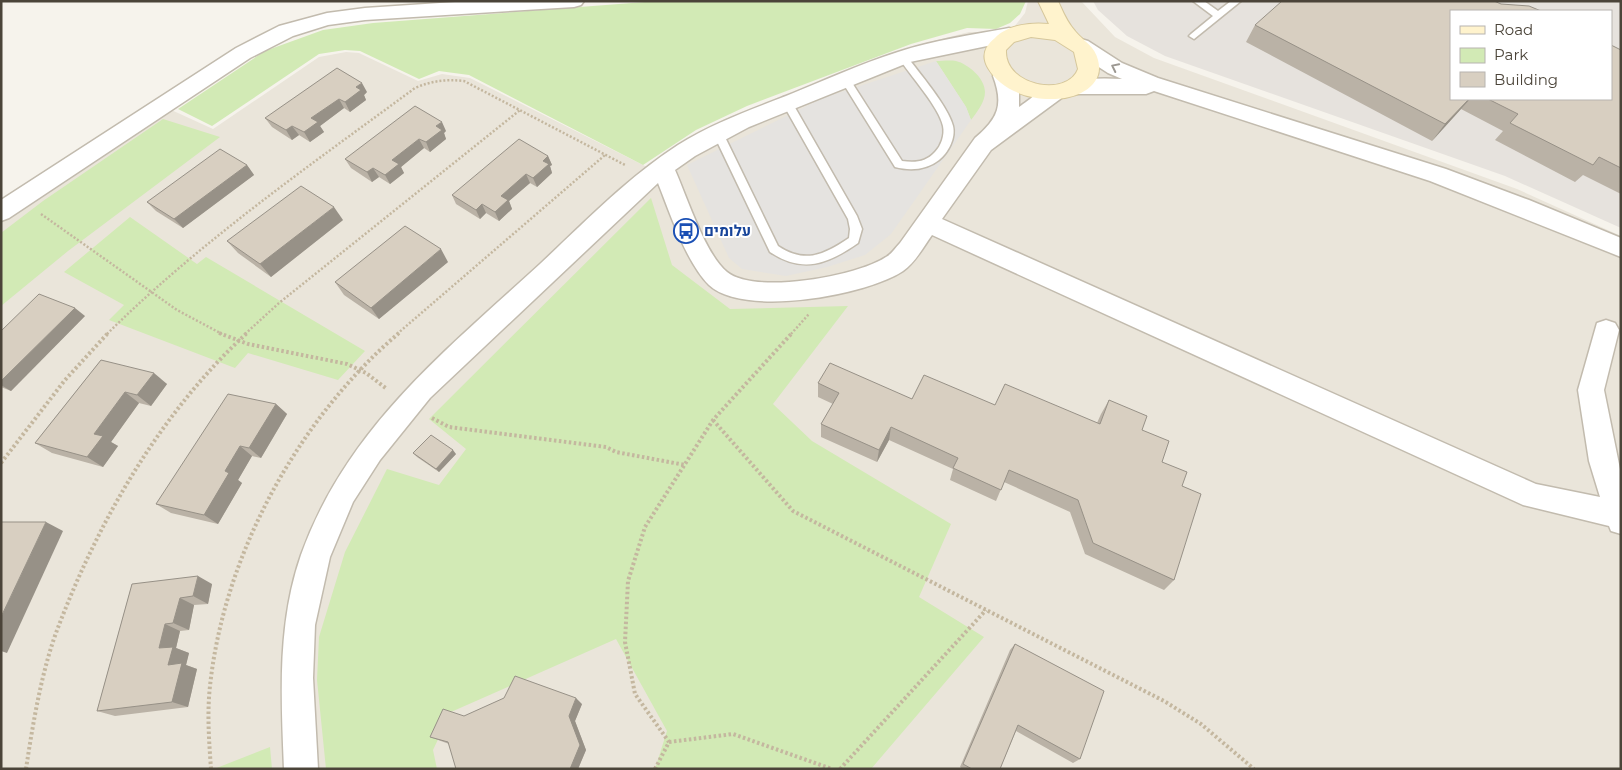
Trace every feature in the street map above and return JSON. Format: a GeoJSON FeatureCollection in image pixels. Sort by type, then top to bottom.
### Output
{"type":"FeatureCollection","features":[{"type":"Feature","properties":{"kind":"street"},"geometry":{"type":"LineString","coordinates":[[1,212],[244,53],[286,31],[327,20],[365,14],[574,1]]}},
{"type":"Feature","properties":{"kind":"street"},"geometry":{"type":"LineString","coordinates":[[998,131],[1010,103],[1010,90],[994,58],[995,50],[1000,42],[1013,34],[1032,12],[1037,1]]}},
{"type":"Feature","properties":{"kind":"street"},"geometry":{"type":"LineString","coordinates":[[656,172],[707,265],[728,287],[750,292],[774,293],[868,275],[896,263],[984,144],[998,131],[1064,90],[1082,82],[1088,74],[1090,65],[1087,55],[1058,23],[1048,1]]}},
{"type":"Feature","properties":{"kind":"street"},"geometry":{"type":"LineString","coordinates":[[301,769],[298,646],[307,587],[326,528],[354,473],[390,425],[456,358],[656,172],[718,133],[903,57],[924,51],[1043,30],[1075,42],[1115,68],[1177,92],[1438,174],[1621,248]]}},
{"type":"Feature","properties":{"kind":"street"},"geometry":{"type":"LineString","coordinates":[[937,50],[964,54],[1000,72],[1027,90],[1064,90],[1123,86],[1177,92]]}},
{"type":"Feature","properties":{"kind":"street"},"geometry":{"type":"LineString","coordinates":[[928,222],[1533,496],[1620,518]]}},
{"type":"Feature","properties":{"kind":"street"},"geometry":{"type":"LineString","coordinates":[[1606,330],[1591,390],[1603,461],[1620,518]]}},
{"type":"Feature","properties":{"kind":"lane"},"geometry":{"type":"LineString","coordinates":[[1197,1],[1219,16]]}},
{"type":"Feature","properties":{"kind":"lane"},"geometry":{"type":"LineString","coordinates":[[1194,36],[1237,1]]}},
{"type":"Feature","properties":{"kind":"lane"},"geometry":{"type":"LineString","coordinates":[[846,80],[900,164],[910,167],[924,165],[938,156],[946,144],[948,125],[903,57]]}},
{"type":"Feature","properties":{"kind":"lane"},"geometry":{"type":"LineString","coordinates":[[718,133],[774,249],[791,260],[804,261],[825,257],[854,240],[856,229],[853,219],[788,104]]}},
{"type":"Feature","properties":{"kind":"path"},"geometry":{"type":"LineString","coordinates":[[1,463],[51,396],[106,334],[151,291],[223,232],[421,85],[439,79],[464,81],[520,110],[656,172]]}},
{"type":"Feature","properties":{"kind":"path"},"geometry":{"type":"LineString","coordinates":[[26,769],[35,713],[58,626],[91,550],[128,483],[161,432],[196,386],[238,341],[279,303],[520,110]]}},
{"type":"Feature","properties":{"kind":"path"},"geometry":{"type":"LineString","coordinates":[[20,200],[151,291],[214,331],[238,341],[277,351],[347,364],[366,373],[408,406],[449,427],[606,447],[616,452],[685,465]]}},
{"type":"Feature","properties":{"kind":"path"},"geometry":{"type":"LineString","coordinates":[[669,742],[635,694],[625,642],[628,581],[645,527],[713,420],[838,282]]}},
{"type":"Feature","properties":{"kind":"path"},"geometry":{"type":"LineString","coordinates":[[713,420],[793,511],[1164,701],[1201,724],[1254,769]]}},
{"type":"Feature","properties":{"kind":"path"},"geometry":{"type":"LineString","coordinates":[[840,769],[986,610]]}},
{"type":"Feature","properties":{"kind":"path"},"geometry":{"type":"LineString","coordinates":[[669,742],[732,734],[832,769]]}},
{"type":"Feature","properties":{"kind":"path"},"geometry":{"type":"LineString","coordinates":[[654,769],[669,742]]}},
{"type":"Feature","properties":{"kind":"shaded area","name":"עלומים"},"geometry":{"type":"Polygon","coordinates":[[[1028,1],[1081,1],[1115,37],[1154,58],[1517,189],[1621,236],[1621,769],[1,769],[1,221],[167,108],[213,129],[319,57],[346,52],[359,53],[418,81],[442,74],[470,78],[649,168],[702,133],[750,109],[914,46],[969,32],[994,32],[1014,27],[1025,13],[1028,1]]]}},
{"type":"Feature","properties":{"kind":"shaded area"},"geometry":{"type":"Polygon","coordinates":[[[1093,1],[1621,1],[1621,228],[1505,176],[1165,56],[1127,36],[1098,10],[1093,1]]]}},
{"type":"Feature","properties":{"kind":"shaded area"},"geometry":{"type":"Polygon","coordinates":[[[936,61],[966,107],[971,120],[891,234],[865,255],[827,267],[786,276],[742,269],[729,258],[687,165],[823,98],[936,61]]]}},
{"type":"Feature","properties":{"kind":"green space"},"geometry":{"type":"Polygon","coordinates":[[[658,1],[1026,1],[1020,14],[1010,23],[996,29],[967,28],[911,44],[747,106],[696,130],[643,165],[469,75],[439,71],[419,79],[360,51],[345,50],[319,54],[212,126],[178,109],[265,51],[323,30],[373,23],[658,1]]]}},
{"type":"Feature","properties":{"kind":"green space"},"geometry":{"type":"Polygon","coordinates":[[[936,61],[961,63],[975,72],[982,82],[985,92],[984,99],[971,120],[966,107],[936,61]]]}},
{"type":"Feature","properties":{"kind":"green space"},"geometry":{"type":"Polygon","coordinates":[[[163,119],[220,137],[68,251],[1,306],[1,233],[43,201],[163,119]]]}},
{"type":"Feature","properties":{"kind":"green space"},"geometry":{"type":"Polygon","coordinates":[[[651,198],[672,265],[730,309],[848,306],[773,404],[812,441],[951,524],[919,597],[984,637],[871,769],[655,769],[667,731],[616,639],[451,712],[433,750],[437,769],[326,769],[317,680],[319,637],[345,552],[387,469],[439,485],[466,449],[429,419],[651,198]]]}},
{"type":"Feature","properties":{"kind":"green space"},"geometry":{"type":"Polygon","coordinates":[[[130,217],[197,264],[206,257],[365,351],[338,380],[248,353],[235,368],[109,320],[124,305],[64,272],[130,217]]]}},
{"type":"Feature","properties":{"kind":"green space"},"geometry":{"type":"Polygon","coordinates":[[[270,747],[272,769],[214,769],[270,747]]]}},
{"type":"Feature","properties":{"kind":"building"},"geometry":{"type":"Polygon","coordinates":[[[1282,1],[1494,1],[1501,4],[1529,6],[1539,10],[1450,10],[1450,100],[1468,100],[1445,124],[1255,25],[1282,1]]]}},
{"type":"Feature","properties":{"kind":"building"},"geometry":{"type":"Polygon","coordinates":[[[1612,46],[1621,50],[1621,168],[1599,157],[1593,165],[1510,123],[1518,114],[1490,100],[1612,100],[1612,46]]]}},
{"type":"Feature","properties":{"kind":"building"},"geometry":{"type":"Polygon","coordinates":[[[337,68],[362,83],[356,87],[361,90],[345,102],[339,99],[311,118],[318,122],[304,132],[292,126],[286,130],[265,118],[337,68]]]}},
{"type":"Feature","properties":{"kind":"building"},"geometry":{"type":"Polygon","coordinates":[[[415,106],[442,122],[436,126],[442,130],[426,142],[419,139],[392,160],[399,164],[385,175],[373,168],[367,172],[345,159],[415,106]]]}},
{"type":"Feature","properties":{"kind":"building"},"geometry":{"type":"Polygon","coordinates":[[[519,139],[548,156],[543,161],[549,164],[533,178],[526,174],[501,196],[508,200],[495,212],[482,204],[476,210],[452,195],[519,139]]]}},
{"type":"Feature","properties":{"kind":"building"},"geometry":{"type":"Polygon","coordinates":[[[220,149],[247,165],[174,219],[147,202],[220,149]]]}},
{"type":"Feature","properties":{"kind":"building"},"geometry":{"type":"Polygon","coordinates":[[[301,186],[334,207],[260,264],[227,241],[301,186]]]}},
{"type":"Feature","properties":{"kind":"building"},"geometry":{"type":"Polygon","coordinates":[[[405,226],[441,249],[371,308],[335,282],[405,226]]]}},
{"type":"Feature","properties":{"kind":"building"},"geometry":{"type":"Polygon","coordinates":[[[39,294],[75,308],[1,381],[1,331],[39,294]]]}},
{"type":"Feature","properties":{"kind":"building"},"geometry":{"type":"Polygon","coordinates":[[[101,360],[154,373],[137,395],[125,392],[94,434],[103,436],[87,457],[35,443],[101,360]]]}},
{"type":"Feature","properties":{"kind":"building"},"geometry":{"type":"Polygon","coordinates":[[[830,363],[912,399],[924,375],[995,405],[1005,384],[1100,424],[1109,400],[1147,416],[1142,430],[1169,441],[1162,462],[1187,472],[1182,486],[1201,494],[1174,580],[1093,543],[1078,500],[1009,470],[1001,490],[953,468],[958,458],[891,427],[879,450],[821,424],[839,393],[818,383],[830,363]]]}},
{"type":"Feature","properties":{"kind":"building"},"geometry":{"type":"Polygon","coordinates":[[[228,394],[276,404],[249,448],[240,446],[225,471],[229,473],[204,515],[156,504],[228,394]]]}},
{"type":"Feature","properties":{"kind":"building"},"geometry":{"type":"Polygon","coordinates":[[[431,435],[453,450],[436,469],[413,453],[431,435]]]}},
{"type":"Feature","properties":{"kind":"building"},"geometry":{"type":"Polygon","coordinates":[[[1,522],[46,522],[1,617],[1,522]]]}},
{"type":"Feature","properties":{"kind":"building"},"geometry":{"type":"Polygon","coordinates":[[[198,576],[193,596],[180,598],[173,623],[165,624],[159,648],[173,647],[168,665],[182,663],[172,702],[97,711],[132,584],[198,576]]]}},
{"type":"Feature","properties":{"kind":"building"},"geometry":{"type":"Polygon","coordinates":[[[1015,644],[1104,691],[1080,759],[1018,725],[1000,769],[972,769],[963,764],[1015,644]]]}},
{"type":"Feature","properties":{"kind":"building"},"geometry":{"type":"Polygon","coordinates":[[[515,676],[576,698],[569,716],[580,745],[570,769],[456,769],[448,742],[430,737],[443,709],[464,716],[504,698],[515,676]]]}},
{"type":"Feature","properties":{"kind":"place","name":"עלומים"},"geometry":{"type":"Point","coordinates":[686,231]}}]}
